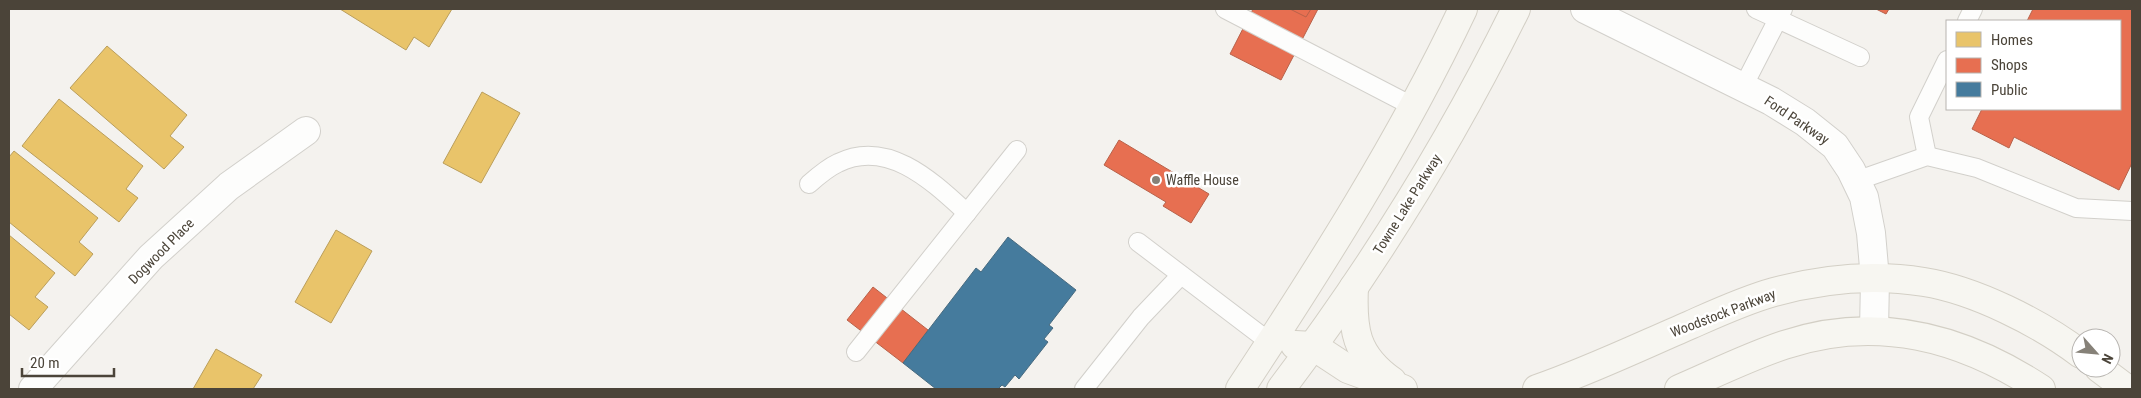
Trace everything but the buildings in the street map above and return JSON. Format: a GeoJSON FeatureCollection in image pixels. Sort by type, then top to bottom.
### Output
{"type":"FeatureCollection","features":[{"type":"Feature","properties":{"kind":"main road"},"geometry":{"type":"LineString","coordinates":[[1240,389],[1356,208],[1414,107],[1464,9]]}},
{"type":"Feature","properties":{"kind":"main road","name":"Towne Lake Parkway"},"geometry":{"type":"LineString","coordinates":[[1291,386],[1314,346],[1415,194],[1460,119],[1516,9]]}},
{"type":"Feature","properties":{"kind":"main road","name":"Woodstock Parkway"},"geometry":{"type":"LineString","coordinates":[[1537,389],[1568,378],[1726,309],[1773,292],[1822,281],[1875,279],[1925,282],[1974,296],[2021,317],[2071,348]]}},
{"type":"Feature","properties":{"kind":"main road"},"geometry":{"type":"LineString","coordinates":[[1354,287],[1353,307],[1358,345],[1370,362],[1403,389]]}},
{"type":"Feature","properties":{"kind":"main road"},"geometry":{"type":"LineString","coordinates":[[1679,389],[1785,344],[1829,334],[1874,331],[1915,334],[1956,346],[1997,364],[2041,389]]}},
{"type":"Feature","properties":{"kind":"main road"},"geometry":{"type":"LineString","coordinates":[[1270,343],[1314,346],[1348,369],[1403,389]]}},
{"type":"Feature","properties":{"kind":"main road"},"geometry":{"type":"LineString","coordinates":[[1270,343],[1291,386]]}},
{"type":"Feature","properties":{"kind":"main road"},"geometry":{"type":"LineString","coordinates":[[2114,378],[2130,389]]}},
{"type":"Feature","properties":{"kind":"street","name":"Ford Parkway"},"geometry":{"type":"LineString","coordinates":[[1585,9],[1772,101],[1805,122],[1835,146],[1864,197],[1875,279],[1874,331]]}},
{"type":"Feature","properties":{"kind":"street","name":"Dogwood Place"},"geometry":{"type":"LineString","coordinates":[[34,389],[151,257],[229,186],[306,131]]}},
{"type":"Feature","properties":{"kind":"lane"},"geometry":{"type":"LineString","coordinates":[[1225,9],[1414,107]]}},
{"type":"Feature","properties":{"kind":"lane"},"geometry":{"type":"LineString","coordinates":[[1756,9],[1780,14],[1860,57]]}},
{"type":"Feature","properties":{"kind":"lane"},"geometry":{"type":"LineString","coordinates":[[1967,20],[1973,9]]}},
{"type":"Feature","properties":{"kind":"lane"},"geometry":{"type":"LineString","coordinates":[[1743,87],[1780,14]]}},
{"type":"Feature","properties":{"kind":"lane"},"geometry":{"type":"LineString","coordinates":[[1927,156],[1919,116],[1946,62]]}},
{"type":"Feature","properties":{"kind":"lane"},"geometry":{"type":"LineString","coordinates":[[856,352],[1016,150]]}},
{"type":"Feature","properties":{"kind":"lane"},"geometry":{"type":"LineString","coordinates":[[809,184],[839,162],[853,158],[882,156],[921,174],[967,213]]}},
{"type":"Feature","properties":{"kind":"lane"},"geometry":{"type":"LineString","coordinates":[[1856,181],[1927,156],[1977,168],[2076,208],[2132,211]]}},
{"type":"Feature","properties":{"kind":"lane"},"geometry":{"type":"LineString","coordinates":[[1138,242],[1270,343]]}},
{"type":"Feature","properties":{"kind":"lane"},"geometry":{"type":"LineString","coordinates":[[1084,389],[1141,317],[1181,275]]}},
{"type":"Feature","properties":{"kind":"place","name":"Waffle House"},"geometry":{"type":"Point","coordinates":[1156,180]}}]}
